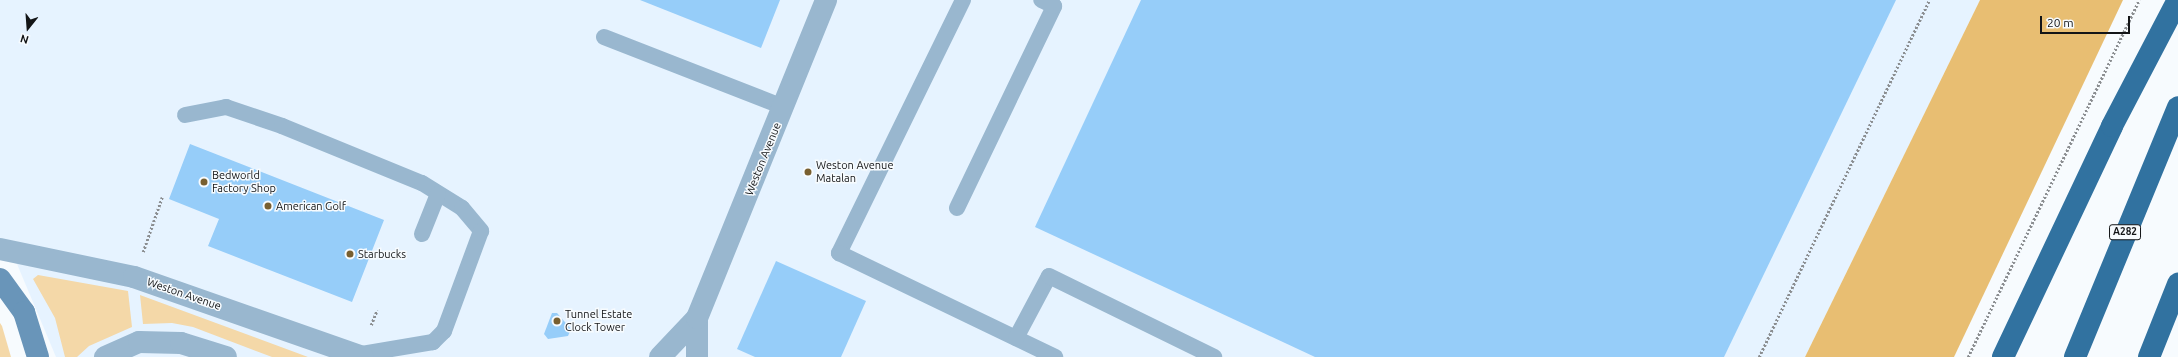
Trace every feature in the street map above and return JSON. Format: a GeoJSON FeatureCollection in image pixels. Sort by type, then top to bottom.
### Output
{"type":"FeatureCollection","features":[{"type":"Feature","properties":{"kind":"highway"},"geometry":{"type":"LineString","coordinates":[[2003,357],[2112,126],[2178,0]]}},
{"type":"Feature","properties":{"kind":"highway","name":"A282"},"geometry":{"type":"LineString","coordinates":[[2075,357],[2178,107]]}},
{"type":"Feature","properties":{"kind":"highway"},"geometry":{"type":"LineString","coordinates":[[2149,357],[2178,284]]}},
{"type":"Feature","properties":{"kind":"main road"},"geometry":{"type":"LineString","coordinates":[[0,279],[24,312],[38,357]]}},
{"type":"Feature","properties":{"kind":"street","name":"Weston Avenue"},"geometry":{"type":"LineString","coordinates":[[660,357],[697,318],[784,107],[826,0]]}},
{"type":"Feature","properties":{"kind":"street","name":"Weston Avenue"},"geometry":{"type":"LineString","coordinates":[[0,249],[134,277],[359,356]]}},
{"type":"Feature","properties":{"kind":"street","name":"Weston Avenue"},"geometry":{"type":"LineString","coordinates":[[697,318],[697,357]]}},
{"type":"Feature","properties":{"kind":"street"},"geometry":{"type":"LineString","coordinates":[[105,357],[139,342],[181,343],[226,357]]}},
{"type":"Feature","properties":{"kind":"lane"},"geometry":{"type":"LineString","coordinates":[[962,0],[840,253],[1055,357]]}},
{"type":"Feature","properties":{"kind":"lane"},"geometry":{"type":"LineString","coordinates":[[957,208],[1054,6],[1041,0]]}},
{"type":"Feature","properties":{"kind":"lane"},"geometry":{"type":"LineString","coordinates":[[604,37],[784,107]]}},
{"type":"Feature","properties":{"kind":"lane"},"geometry":{"type":"LineString","coordinates":[[185,115],[209,108],[243,112],[422,183],[462,208],[481,231],[444,331],[433,342],[359,356]]}},
{"type":"Feature","properties":{"kind":"lane"},"geometry":{"type":"LineString","coordinates":[[422,234],[438,194]]}},
{"type":"Feature","properties":{"kind":"lane"},"geometry":{"type":"LineString","coordinates":[[1016,338],[1048,276],[1214,357]]}},
{"type":"Feature","properties":{"kind":"path"},"geometry":{"type":"LineString","coordinates":[[1759,357],[1929,0]]}},
{"type":"Feature","properties":{"kind":"path"},"geometry":{"type":"LineString","coordinates":[[1968,357],[2140,0]]}},
{"type":"Feature","properties":{"kind":"path"},"geometry":{"type":"LineString","coordinates":[[142,255],[162,197]]}},
{"type":"Feature","properties":{"kind":"path"},"geometry":{"type":"LineString","coordinates":[[371,325],[377,310]]}},
{"type":"Feature","properties":{"kind":"shaded area"},"geometry":{"type":"Polygon","coordinates":[[[0,0],[1980,0],[1805,357],[56,357],[17,264],[0,255],[0,0]]]}},
{"type":"Feature","properties":{"kind":"shaded area"},"geometry":{"type":"Polygon","coordinates":[[[1980,0],[2123,0],[1954,357],[1805,357],[1980,0]]]}},
{"type":"Feature","properties":{"kind":"shaded area"},"geometry":{"type":"Polygon","coordinates":[[[38,275],[128,291],[132,327],[89,346],[77,357],[65,357],[55,318],[33,279],[38,275]]]}},
{"type":"Feature","properties":{"kind":"shaded area"},"geometry":{"type":"Polygon","coordinates":[[[140,295],[308,357],[272,357],[193,327],[172,323],[143,324],[140,295]]]}},
{"type":"Feature","properties":{"kind":"shaded area"},"geometry":{"type":"Polygon","coordinates":[[[0,323],[2,326],[11,357],[0,357],[0,323]]]}},
{"type":"Feature","properties":{"kind":"building"},"geometry":{"type":"Polygon","coordinates":[[[640,0],[780,0],[761,48],[640,0]]]}},
{"type":"Feature","properties":{"kind":"building"},"geometry":{"type":"Polygon","coordinates":[[[1141,0],[1896,0],[1724,357],[1315,357],[1035,227],[1141,0]]]}},
{"type":"Feature","properties":{"kind":"building"},"geometry":{"type":"Polygon","coordinates":[[[190,144],[384,220],[352,302],[208,246],[219,219],[169,199],[190,144]]]}},
{"type":"Feature","properties":{"kind":"building"},"geometry":{"type":"Polygon","coordinates":[[[776,261],[866,301],[841,357],[755,357],[737,349],[776,261]]]}},
{"type":"Feature","properties":{"kind":"building","name":"Tunnel Estate Clock Tower"},"geometry":{"type":"Polygon","coordinates":[[[552,313],[557,313],[571,329],[568,336],[548,339],[544,334],[552,313]]]}},
{"type":"Feature","properties":{"kind":"place","name":"Weston Avenue Matalan"},"geometry":{"type":"Point","coordinates":[808,172]}},
{"type":"Feature","properties":{"kind":"place","name":"Bedworld Factory Shop"},"geometry":{"type":"Point","coordinates":[204,182]}},
{"type":"Feature","properties":{"kind":"place","name":"American Golf"},"geometry":{"type":"Point","coordinates":[268,206]}},
{"type":"Feature","properties":{"kind":"place","name":"Starbucks"},"geometry":{"type":"Point","coordinates":[350,254]}},
{"type":"Feature","properties":{"kind":"place","name":"Tunnel Estate Clock Tower"},"geometry":{"type":"Point","coordinates":[557,321]}}]}
